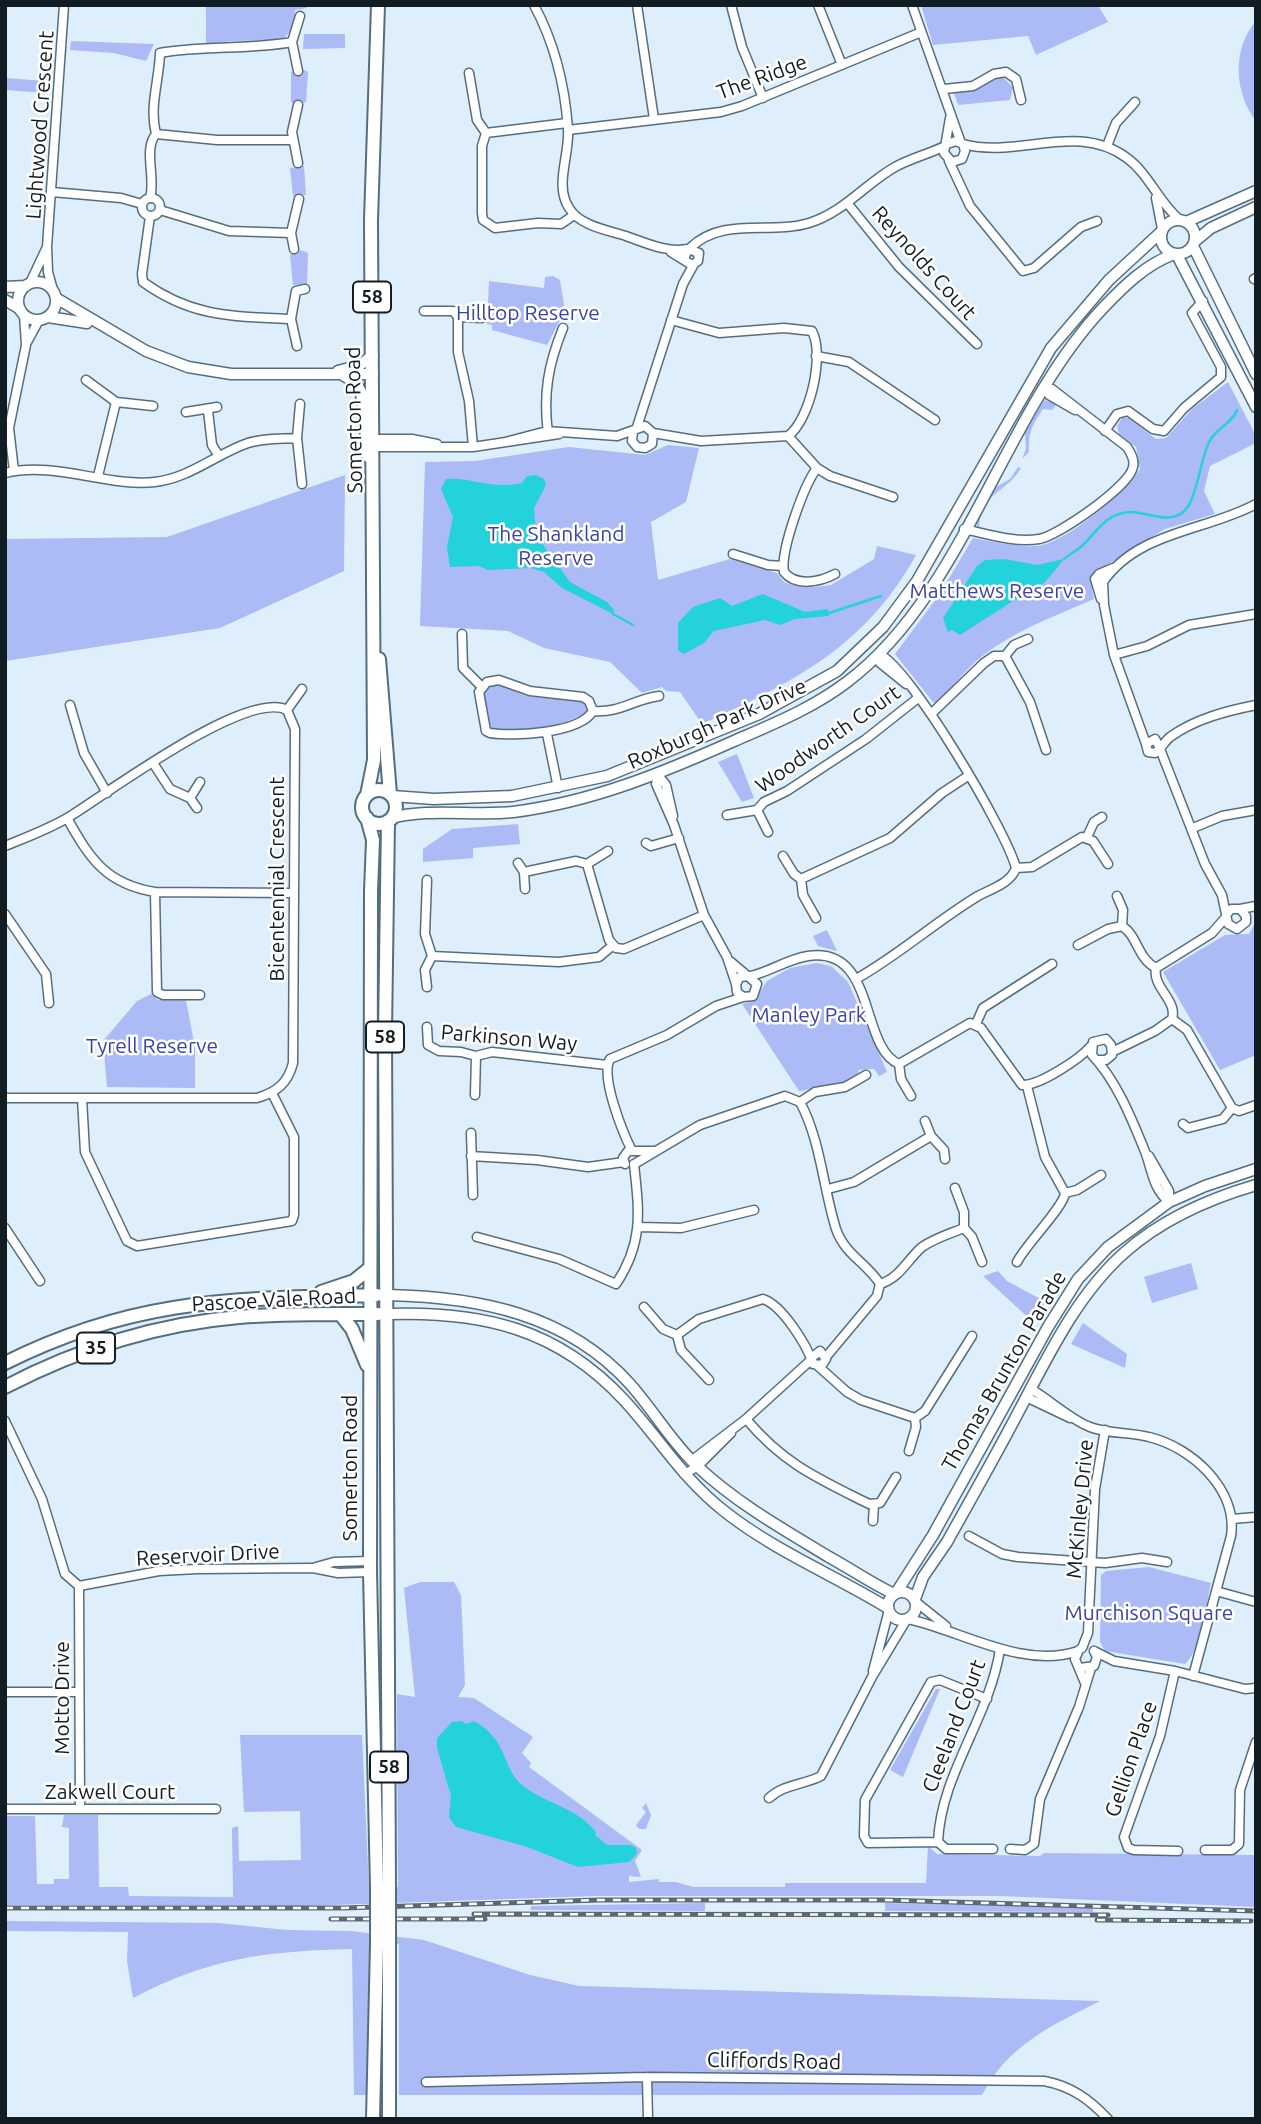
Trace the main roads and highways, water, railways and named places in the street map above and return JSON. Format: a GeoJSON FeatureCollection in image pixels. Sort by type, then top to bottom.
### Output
{"type":"FeatureCollection","features":[{"type":"Feature","properties":{"kind":"main road","name":"Somerton Road"},"geometry":{"type":"LineString","coordinates":[[370,5],[374,87]]}},
{"type":"Feature","properties":{"kind":"main road","name":"Somerton Road"},"geometry":{"type":"LineString","coordinates":[[378,5],[374,87],[373,355],[376,628],[391,795]]}},
{"type":"Feature","properties":{"kind":"main road","name":"Somerton Road"},"geometry":{"type":"LineString","coordinates":[[367,795],[374,760],[372,677],[376,628]]}},
{"type":"Feature","properties":{"kind":"main road"},"geometry":{"type":"LineString","coordinates":[[367,795],[381,790],[391,795]]}},
{"type":"Feature","properties":{"kind":"main road","name":"58"},"geometry":{"type":"LineString","coordinates":[[367,795],[362,804],[367,818]]}},
{"type":"Feature","properties":{"kind":"main road","name":"58"},"geometry":{"type":"LineString","coordinates":[[390,820],[396,805],[391,795]]}},
{"type":"Feature","properties":{"kind":"main road","name":"Somerton Road"},"geometry":{"type":"LineString","coordinates":[[367,818],[373,847],[370,1566],[383,1888]]}},
{"type":"Feature","properties":{"kind":"main road"},"geometry":{"type":"LineString","coordinates":[[367,818],[379,824],[390,820]]}},
{"type":"Feature","properties":{"kind":"main road","name":"Somerton Road"},"geometry":{"type":"LineString","coordinates":[[389,2119],[383,1888],[389,1314],[385,1058],[390,820]]}},
{"type":"Feature","properties":{"kind":"main road"},"geometry":{"type":"LineString","coordinates":[[307,1297],[354,1281],[370,1268]]}},
{"type":"Feature","properties":{"kind":"main road","name":"Pascoe Vale Road"},"geometry":{"type":"LineString","coordinates":[[5,1363],[83,1329],[174,1306],[241,1298],[388,1295]]}},
{"type":"Feature","properties":{"kind":"main road"},"geometry":{"type":"LineString","coordinates":[[174,1306],[187,1314],[191,1323]]}},
{"type":"Feature","properties":{"kind":"main road","name":"Pascoe Vale Road"},"geometry":{"type":"LineString","coordinates":[[5,1387],[99,1346],[191,1323],[241,1317],[389,1314]]}},
{"type":"Feature","properties":{"kind":"main road"},"geometry":{"type":"LineString","coordinates":[[341,1315],[352,1329],[370,1368]]}},
{"type":"Feature","properties":{"kind":"main road"},"geometry":{"type":"LineString","coordinates":[[370,1566],[388,1566]]}},
{"type":"Feature","properties":{"kind":"main road","name":"Somerton Road"},"geometry":{"type":"LineString","coordinates":[[373,2119],[383,1944]]}},
{"type":"Feature","properties":{"kind":"waterway"},"geometry":{"type":"LineString","coordinates":[[1064,559],[1082,546],[1102,524],[1121,513],[1136,512],[1169,517],[1183,512],[1192,498],[1209,442],[1237,410]]}},
{"type":"Feature","properties":{"kind":"waterway"},"geometry":{"type":"LineString","coordinates":[[829,613],[881,596]]}},
{"type":"Feature","properties":{"kind":"waterway"},"geometry":{"type":"LineString","coordinates":[[613,614],[633,625]]}},
{"type":"Feature","properties":{"kind":"railway"},"geometry":{"type":"LineString","coordinates":[[5,1908],[344,1908],[600,1900],[883,1900],[1256,1911]]}},
{"type":"Feature","properties":{"kind":"railway"},"geometry":{"type":"LineString","coordinates":[[474,1914],[1108,1915]]}},
{"type":"Feature","properties":{"kind":"railway"},"geometry":{"type":"LineString","coordinates":[[331,1919],[485,1919]]}},
{"type":"Feature","properties":{"kind":"railway"},"geometry":{"type":"LineString","coordinates":[[1097,1920],[1251,1921]]}},
{"type":"Feature","properties":{"kind":"park label","name":"Hilltop Reserve"},"geometry":{"type":"Point","coordinates":[528,313]}},
{"type":"Feature","properties":{"kind":"park label","name":"The Shankland Reserve"},"geometry":{"type":"Point","coordinates":[556,546]}},
{"type":"Feature","properties":{"kind":"park label","name":"Matthews Reserve"},"geometry":{"type":"Point","coordinates":[997,591]}},
{"type":"Feature","properties":{"kind":"park label","name":"Manley Park"},"geometry":{"type":"Point","coordinates":[809,1015]}},
{"type":"Feature","properties":{"kind":"park label","name":"Tyrell Reserve"},"geometry":{"type":"Point","coordinates":[152,1046]}},
{"type":"Feature","properties":{"kind":"park label","name":"Murchison Square"},"geometry":{"type":"Point","coordinates":[1149,1613]}}]}
